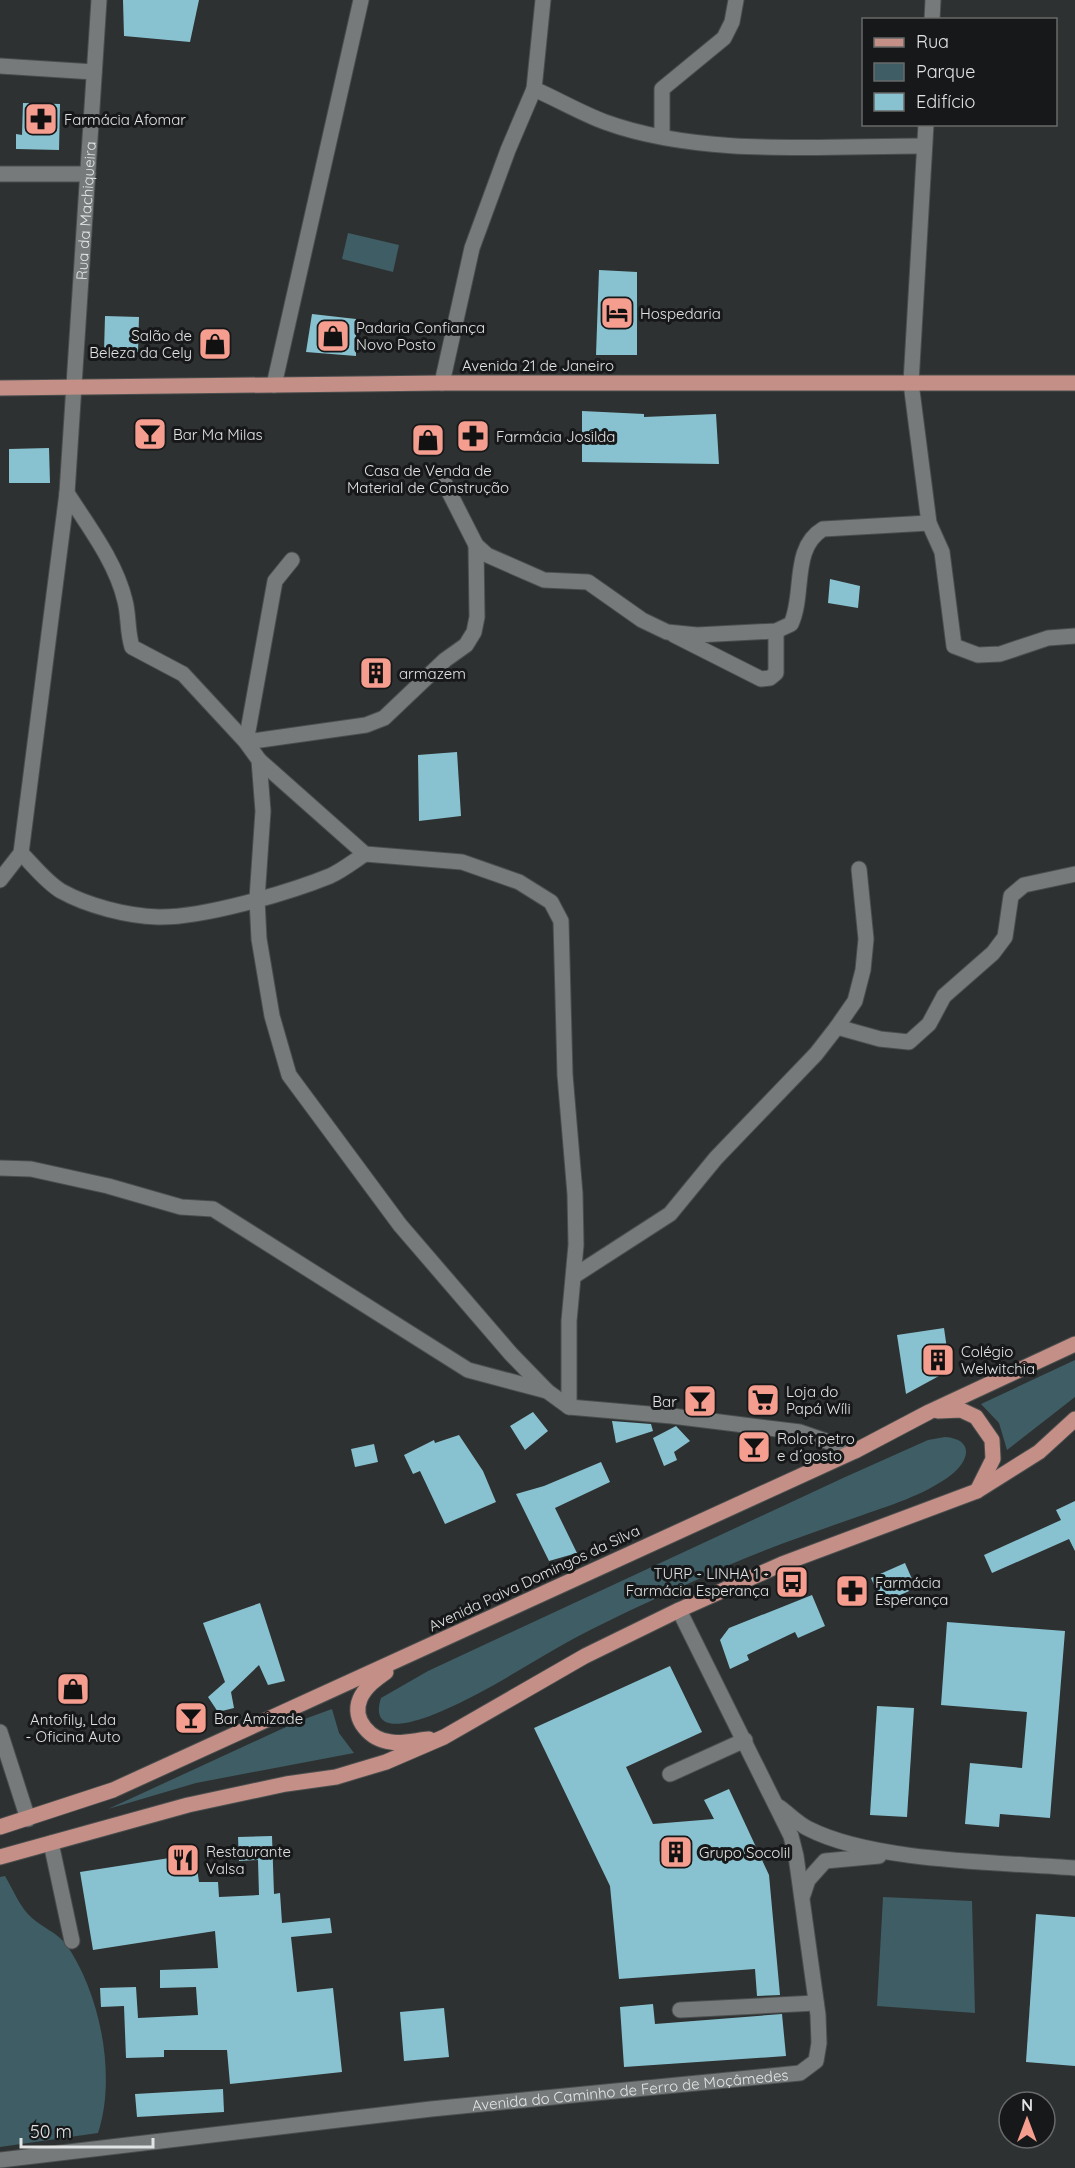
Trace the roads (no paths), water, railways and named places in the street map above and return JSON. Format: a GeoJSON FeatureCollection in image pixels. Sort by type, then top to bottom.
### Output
{"type":"FeatureCollection","features":[{"type":"Feature","properties":{"kind":"main road","name":"Avenida 21 de Janeiro"},"geometry":{"type":"LineString","coordinates":[[0,388],[442,382],[1075,383]]}},
{"type":"Feature","properties":{"kind":"main road","name":"Avenida Paiva Domingos da Silva"},"geometry":{"type":"LineString","coordinates":[[0,1827],[113,1790],[855,1451],[929,1412],[1075,1344]]}},
{"type":"Feature","properties":{"kind":"main road"},"geometry":{"type":"LineString","coordinates":[[929,1412],[961,1410],[976,1417],[985,1426],[992,1440],[993,1460],[977,1491]]}},
{"type":"Feature","properties":{"kind":"main road"},"geometry":{"type":"LineString","coordinates":[[0,1857],[188,1805],[345,1775],[386,1762],[444,1737],[585,1656],[679,1610],[782,1564],[977,1491],[1039,1452],[1075,1419]]}},
{"type":"Feature","properties":{"kind":"main road"},"geometry":{"type":"LineString","coordinates":[[404,1657],[372,1683],[360,1699],[357,1713],[362,1725],[375,1738],[392,1743],[444,1737]]}},
{"type":"Feature","properties":{"kind":"street","name":"Rua da Machiqueira"},"geometry":{"type":"LineString","coordinates":[[21,853],[67,493],[99,0]]}},
{"type":"Feature","properties":{"kind":"street"},"geometry":{"type":"LineString","coordinates":[[274,385],[361,0]]}},
{"type":"Feature","properties":{"kind":"street"},"geometry":{"type":"LineString","coordinates":[[442,382],[472,249],[508,150],[534,88],[543,0]]}},
{"type":"Feature","properties":{"kind":"street"},"geometry":{"type":"LineString","coordinates":[[662,136],[662,88],[724,38],[732,22],[736,0]]}},
{"type":"Feature","properties":{"kind":"street"},"geometry":{"type":"LineString","coordinates":[[932,18],[933,0]]}},
{"type":"Feature","properties":{"kind":"street"},"geometry":{"type":"LineString","coordinates":[[0,66],[94,72]]}},
{"type":"Feature","properties":{"kind":"street"},"geometry":{"type":"LineString","coordinates":[[534,88],[606,122],[662,136],[728,146],[924,146]]}},
{"type":"Feature","properties":{"kind":"street"},"geometry":{"type":"LineString","coordinates":[[926,126],[911,383],[929,523],[942,552],[954,646],[978,655],[1000,654],[1048,638],[1075,636]]}},
{"type":"Feature","properties":{"kind":"street"},"geometry":{"type":"LineString","coordinates":[[0,174],[88,174]]}},
{"type":"Feature","properties":{"kind":"street"},"geometry":{"type":"LineString","coordinates":[[445,484],[476,545],[487,555],[544,580],[588,582],[602,589],[642,620],[761,679],[770,678],[776,673],[776,631]]}},
{"type":"Feature","properties":{"kind":"street"},"geometry":{"type":"LineString","coordinates":[[67,493],[109,560],[125,601],[127,633],[132,647],[183,675],[246,742],[259,760],[365,854],[462,862],[519,882],[551,902],[561,921],[565,1075],[575,1194],[574,1276],[569,1321],[569,1407]]}},
{"type":"Feature","properties":{"kind":"street"},"geometry":{"type":"LineString","coordinates":[[667,632],[697,634],[776,631],[791,624],[797,611],[804,547],[811,536],[823,529],[929,523]]}},
{"type":"Feature","properties":{"kind":"street"},"geometry":{"type":"LineString","coordinates":[[246,742],[366,725],[384,718],[445,660],[466,645],[474,632],[477,617],[476,545]]}},
{"type":"Feature","properties":{"kind":"street"},"geometry":{"type":"LineString","coordinates":[[246,742],[275,581],[292,560]]}},
{"type":"Feature","properties":{"kind":"street"},"geometry":{"type":"LineString","coordinates":[[259,760],[263,811],[257,899],[259,939],[272,1016],[289,1075],[400,1225],[511,1354],[548,1391],[569,1407],[672,1416],[801,1432],[855,1451]]}},
{"type":"Feature","properties":{"kind":"street"},"geometry":{"type":"LineString","coordinates":[[0,880],[21,853],[59,890],[80,899],[125,912],[157,917],[193,914],[257,899],[330,876],[365,854]]}},
{"type":"Feature","properties":{"kind":"street"},"geometry":{"type":"LineString","coordinates":[[574,1276],[670,1214],[716,1158],[816,1054],[837,1027],[855,1001],[863,970],[866,939],[859,868]]}},
{"type":"Feature","properties":{"kind":"street"},"geometry":{"type":"LineString","coordinates":[[837,1027],[880,1039],[909,1042],[928,1024],[944,996],[993,953],[1005,937],[1011,896],[1024,885],[1075,874]]}},
{"type":"Feature","properties":{"kind":"street"},"geometry":{"type":"LineString","coordinates":[[0,1168],[31,1169],[108,1186],[182,1207],[213,1209],[468,1370],[548,1391]]}},
{"type":"Feature","properties":{"kind":"street","name":"Avenida do Caminho de Ferro de Moçâmedes"},"geometry":{"type":"LineString","coordinates":[[0,2160],[431,2109],[800,2073],[816,2061],[819,2043],[816,2003],[791,1836],[679,1610]]}},
{"type":"Feature","properties":{"kind":"street"},"geometry":{"type":"LineString","coordinates":[[0,1732],[28,1819]]}},
{"type":"Feature","properties":{"kind":"street"},"geometry":{"type":"LineString","coordinates":[[670,1774],[745,1740]]}},
{"type":"Feature","properties":{"kind":"street"},"geometry":{"type":"LineString","coordinates":[[775,1803],[807,1828],[835,1840],[915,1855],[1075,1868]]}},
{"type":"Feature","properties":{"kind":"street"},"geometry":{"type":"LineString","coordinates":[[51,1844],[72,1941]]}},
{"type":"Feature","properties":{"kind":"street"},"geometry":{"type":"LineString","coordinates":[[802,1898],[808,1880],[825,1861],[851,1857],[915,1855]]}},
{"type":"Feature","properties":{"kind":"street"},"geometry":{"type":"LineString","coordinates":[[680,2010],[816,2003]]}},
{"type":"Feature","properties":{"kind":"place","name":"Farmácia Afomar"},"geometry":{"type":"Point","coordinates":[41,119]}},
{"type":"Feature","properties":{"kind":"place","name":"Hospedaria"},"geometry":{"type":"Point","coordinates":[617,313]}},
{"type":"Feature","properties":{"kind":"place","name":"Padaria Confiança Novo Posto"},"geometry":{"type":"Point","coordinates":[333,336]}},
{"type":"Feature","properties":{"kind":"place","name":"Salão de Beleza da Cely"},"geometry":{"type":"Point","coordinates":[215,344]}},
{"type":"Feature","properties":{"kind":"place","name":"Bar Ma Milas"},"geometry":{"type":"Point","coordinates":[150,434]}},
{"type":"Feature","properties":{"kind":"place","name":"Farmácia Josilda"},"geometry":{"type":"Point","coordinates":[473,436]}},
{"type":"Feature","properties":{"kind":"place","name":"Casa de Venda de Material de Construção"},"geometry":{"type":"Point","coordinates":[428,440]}},
{"type":"Feature","properties":{"kind":"place","name":"armazem"},"geometry":{"type":"Point","coordinates":[376,673]}},
{"type":"Feature","properties":{"kind":"place","name":"Colégio Welwitchia"},"geometry":{"type":"Point","coordinates":[938,1360]}},
{"type":"Feature","properties":{"kind":"place","name":"Loja do Papá Wíli"},"geometry":{"type":"Point","coordinates":[763,1400]}},
{"type":"Feature","properties":{"kind":"place","name":"Bar"},"geometry":{"type":"Point","coordinates":[700,1401]}},
{"type":"Feature","properties":{"kind":"place","name":"Rolot petro e d´gosto"},"geometry":{"type":"Point","coordinates":[754,1447]}},
{"type":"Feature","properties":{"kind":"place","name":"TURP - LINHA 1 - Farmácia Esperança"},"geometry":{"type":"Point","coordinates":[792,1582]}},
{"type":"Feature","properties":{"kind":"place","name":"Farmácia Esperança"},"geometry":{"type":"Point","coordinates":[852,1591]}},
{"type":"Feature","properties":{"kind":"place","name":"Antofily, Lda - Oficina Auto"},"geometry":{"type":"Point","coordinates":[73,1689]}},
{"type":"Feature","properties":{"kind":"place","name":"Bar Amizade"},"geometry":{"type":"Point","coordinates":[191,1718]}},
{"type":"Feature","properties":{"kind":"place","name":"Grupo Socolil"},"geometry":{"type":"Point","coordinates":[676,1852]}},
{"type":"Feature","properties":{"kind":"place","name":"Restaurante Valsa"},"geometry":{"type":"Point","coordinates":[183,1860]}}]}
